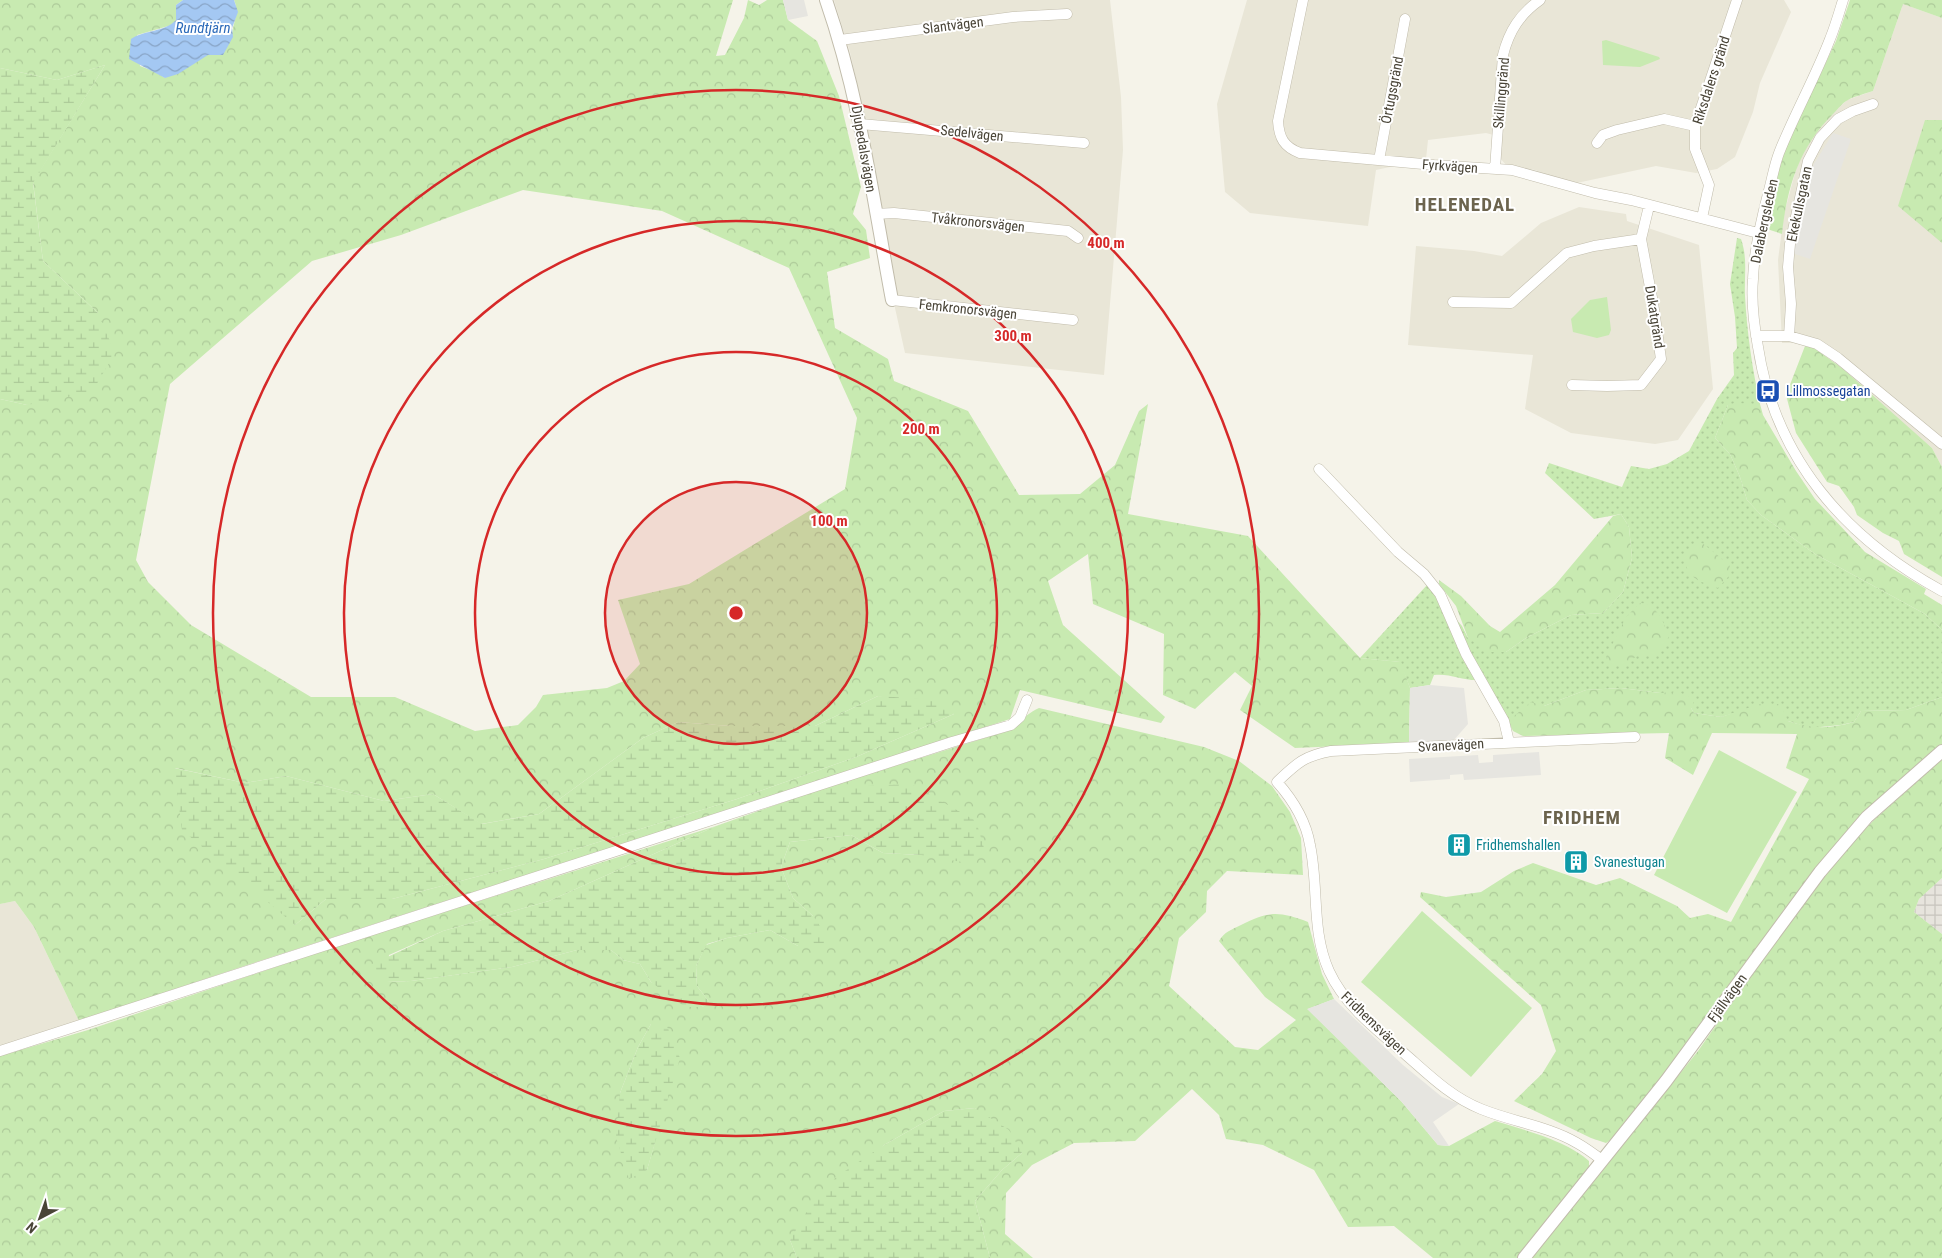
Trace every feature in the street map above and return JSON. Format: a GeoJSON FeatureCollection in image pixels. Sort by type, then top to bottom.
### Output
{"type":"FeatureCollection","features":[{"type":"Feature","properties":{"kind":"street","name":"Djupedalsvägen"},"geometry":{"type":"LineString","coordinates":[[826,0],[840,40],[860,124],[892,300]]}},
{"type":"Feature","properties":{"kind":"street","name":"Fyrkvägen"},"geometry":{"type":"LineString","coordinates":[[1303,0],[1278,121],[1281,140],[1286,146],[1300,153],[1512,170],[1536,175],[1579,189],[1758,233]]}},
{"type":"Feature","properties":{"kind":"street","name":"Skillinggränd"},"geometry":{"type":"LineString","coordinates":[[1495,169],[1503,55],[1506,41],[1519,17],[1540,0]]}},
{"type":"Feature","properties":{"kind":"street","name":"Riksdalers gränd"},"geometry":{"type":"LineString","coordinates":[[1702,218],[1709,185],[1695,149],[1695,126],[1736,0]]}},
{"type":"Feature","properties":{"kind":"street","name":"Dalabergsleden"},"geometry":{"type":"LineString","coordinates":[[1843,0],[1831,39],[1779,154],[1758,233],[1753,280],[1756,336],[1764,379],[1776,417],[1812,481],[1835,510],[1877,549],[1922,580],[1942,591]]}},
{"type":"Feature","properties":{"kind":"street","name":"Slantvägen"},"geometry":{"type":"LineString","coordinates":[[840,40],[1013,18],[1067,14]]}},
{"type":"Feature","properties":{"kind":"street","name":"Örtugsgränd"},"geometry":{"type":"LineString","coordinates":[[1379,160],[1405,19]]}},
{"type":"Feature","properties":{"kind":"street","name":"Ekekullsgatan"},"geometry":{"type":"LineString","coordinates":[[1789,336],[1791,304],[1788,267],[1790,244],[1808,161],[1820,138],[1838,119],[1873,104]]}},
{"type":"Feature","properties":{"kind":"street"},"geometry":{"type":"LineString","coordinates":[[1597,143],[1603,135],[1664,119],[1695,126]]}},
{"type":"Feature","properties":{"kind":"street","name":"Sedelvägen"},"geometry":{"type":"LineString","coordinates":[[860,124],[1084,143]]}},
{"type":"Feature","properties":{"kind":"street","name":"Dukatgränd"},"geometry":{"type":"LineString","coordinates":[[1572,385],[1641,385],[1661,359],[1641,239],[1649,206]]}},
{"type":"Feature","properties":{"kind":"street","name":"Tvåkronorsvägen"},"geometry":{"type":"LineString","coordinates":[[876,214],[894,213],[1068,231],[1078,238]]}},
{"type":"Feature","properties":{"kind":"street"},"geometry":{"type":"LineString","coordinates":[[1454,302],[1511,303],[1567,253],[1594,246],[1641,239]]}},
{"type":"Feature","properties":{"kind":"street","name":"Femkronorsvägen"},"geometry":{"type":"LineString","coordinates":[[892,300],[1073,320]]}},
{"type":"Feature","properties":{"kind":"street"},"geometry":{"type":"LineString","coordinates":[[1756,336],[1789,336],[1818,344],[1942,444]]}},
{"type":"Feature","properties":{"kind":"street"},"geometry":{"type":"LineString","coordinates":[[1319,469],[1373,527],[1424,574],[1440,594],[1466,654],[1504,721],[1509,742]]}},
{"type":"Feature","properties":{"kind":"street"},"geometry":{"type":"LineString","coordinates":[[0,1051],[1011,725],[1020,717],[1027,700]]}},
{"type":"Feature","properties":{"kind":"street","name":"Svanevägen"},"geometry":{"type":"LineString","coordinates":[[1277,782],[1302,759],[1322,753],[1364,749],[1635,737]]}},
{"type":"Feature","properties":{"kind":"street","name":"Fjällvägen"},"geometry":{"type":"LineString","coordinates":[[1524,1258],[1666,1080],[1820,872],[1867,817],[1942,751]]}},
{"type":"Feature","properties":{"kind":"street","name":"Fridhemsvägen"},"geometry":{"type":"LineString","coordinates":[[1277,782],[1294,804],[1304,824],[1312,852],[1315,908],[1320,947],[1328,970],[1345,998],[1397,1047],[1447,1090],[1464,1101],[1482,1110],[1561,1135],[1578,1143],[1602,1160]]}},
{"type":"Feature","properties":{"kind":"shaded area"},"geometry":{"type":"Polygon","coordinates":[[[783,0],[804,0],[808,16],[788,20],[783,0]]]}},
{"type":"Feature","properties":{"kind":"shaded area"},"geometry":{"type":"Polygon","coordinates":[[[834,0],[1110,0],[1121,97],[1123,150],[1104,375],[905,353],[895,308],[896,294],[869,137],[850,52],[834,0]]]}},
{"type":"Feature","properties":{"kind":"shaded area"},"geometry":{"type":"Polygon","coordinates":[[[1247,0],[1784,0],[1791,12],[1760,83],[1753,112],[1735,157],[1717,169],[1696,173],[1656,166],[1572,184],[1535,170],[1506,165],[1500,158],[1501,137],[1486,133],[1428,140],[1426,159],[1376,170],[1368,226],[1250,213],[1225,192],[1217,104],[1247,0]]]}},
{"type":"Feature","properties":{"kind":"shaded area"},"geometry":{"type":"Polygon","coordinates":[[[1903,4],[1942,18],[1942,467],[1932,448],[1814,348],[1793,343],[1782,343],[1778,260],[1784,214],[1795,173],[1804,149],[1823,123],[1847,100],[1873,91],[1903,4]]]}},
{"type":"Feature","properties":{"kind":"shaded area"},"geometry":{"type":"Polygon","coordinates":[[[1833,133],[1851,139],[1810,259],[1792,253],[1811,169],[1833,133]]]}},
{"type":"Feature","properties":{"kind":"shaded area"},"geometry":{"type":"Polygon","coordinates":[[[1579,207],[1626,214],[1627,221],[1699,245],[1713,389],[1678,440],[1655,444],[1571,433],[1525,409],[1533,355],[1408,345],[1416,246],[1474,251],[1502,256],[1541,223],[1579,207]]]}},
{"type":"Feature","properties":{"kind":"shaded area"},"geometry":{"type":"Polygon","coordinates":[[[1430,685],[1464,688],[1468,724],[1453,741],[1409,743],[1410,688],[1430,685]]]}},
{"type":"Feature","properties":{"kind":"shaded area"},"geometry":{"type":"Polygon","coordinates":[[[1539,752],[1541,775],[1464,780],[1463,774],[1450,775],[1450,779],[1410,782],[1409,759],[1478,755],[1479,763],[1493,762],[1493,755],[1539,752]]]}},
{"type":"Feature","properties":{"kind":"shaded area"},"geometry":{"type":"Polygon","coordinates":[[[1942,878],[1942,934],[1914,912],[1919,899],[1942,878]]]}},
{"type":"Feature","properties":{"kind":"shaded area"},"geometry":{"type":"Polygon","coordinates":[[[15,901],[34,927],[79,1021],[0,1046],[0,904],[15,901]]]}},
{"type":"Feature","properties":{"kind":"shaded area"},"geometry":{"type":"Polygon","coordinates":[[[1334,999],[1403,1065],[1442,1097],[1459,1104],[1433,1122],[1449,1146],[1438,1145],[1401,1101],[1307,1009],[1334,999]]]}},
{"type":"Feature","properties":{"kind":"green space"},"geometry":{"type":"Polygon","coordinates":[[[0,0],[183,0],[176,5],[176,20],[172,25],[137,35],[140,66],[156,72],[165,78],[232,37],[236,14],[234,0],[733,0],[716,56],[725,55],[744,18],[748,0],[759,5],[767,0],[783,0],[788,20],[817,41],[839,96],[861,187],[853,214],[866,230],[870,258],[827,272],[835,328],[888,359],[894,381],[968,411],[1019,495],[1080,494],[1115,465],[1139,411],[1148,404],[1128,514],[1248,536],[1360,658],[1401,662],[1410,688],[1409,743],[1295,748],[1240,710],[1252,686],[1235,672],[1195,709],[1163,695],[1164,634],[1093,604],[1088,554],[1048,581],[1063,625],[1165,717],[1161,723],[1020,690],[1010,719],[79,1021],[34,927],[15,901],[0,904],[0,399],[27,405],[98,313],[43,261],[33,182],[105,65],[57,80],[0,68],[0,0]],[[523,190],[401,235],[312,261],[170,384],[136,560],[148,582],[191,625],[311,697],[395,697],[475,731],[518,725],[536,707],[543,695],[607,688],[624,681],[640,664],[618,600],[689,584],[845,489],[857,418],[789,268],[662,211],[523,190]],[[878,696],[815,726],[730,726],[678,722],[643,738],[539,814],[481,824],[433,794],[384,801],[286,776],[245,783],[175,768],[295,925],[326,899],[392,899],[544,859],[737,799],[856,757],[954,714],[878,696]]]}},
{"type":"Feature","properties":{"kind":"green space"},"geometry":{"type":"Polygon","coordinates":[[[1850,0],[1942,0],[1942,18],[1903,4],[1873,91],[1846,101],[1822,126],[1803,154],[1791,184],[1782,234],[1764,228],[1783,153],[1836,41],[1850,0]]]}},
{"type":"Feature","properties":{"kind":"green space"},"geometry":{"type":"Polygon","coordinates":[[[1606,40],[1659,57],[1660,59],[1640,67],[1603,65],[1602,41],[1606,40]]]}},
{"type":"Feature","properties":{"kind":"green space"},"geometry":{"type":"Polygon","coordinates":[[[105,65],[33,183],[43,261],[98,313],[115,353],[92,392],[27,405],[0,399],[0,68],[57,80],[105,65]]]}},
{"type":"Feature","properties":{"kind":"green space"},"geometry":{"type":"Polygon","coordinates":[[[1925,120],[1942,120],[1942,243],[1898,206],[1925,120]]]}},
{"type":"Feature","properties":{"kind":"green space"},"geometry":{"type":"Polygon","coordinates":[[[1737,238],[1741,239],[1743,246],[1747,323],[1752,364],[1760,404],[1728,405],[1715,438],[1730,454],[1747,500],[1761,515],[1815,554],[1925,614],[1942,630],[1942,697],[1906,710],[1861,711],[1854,722],[1810,728],[1788,721],[1735,713],[1721,717],[1694,713],[1691,708],[1660,693],[1621,688],[1586,690],[1544,706],[1502,726],[1476,680],[1434,675],[1430,685],[1410,688],[1400,662],[1360,658],[1427,585],[1462,626],[1468,638],[1506,652],[1526,638],[1571,615],[1603,613],[1623,592],[1632,558],[1629,527],[1621,514],[1594,519],[1545,473],[1549,463],[1622,487],[1631,466],[1649,469],[1667,464],[1689,451],[1717,399],[1734,375],[1733,353],[1737,348],[1730,284],[1737,238]]]}},
{"type":"Feature","properties":{"kind":"green space"},"geometry":{"type":"Polygon","coordinates":[[[1607,297],[1611,330],[1609,335],[1597,338],[1573,332],[1571,319],[1590,300],[1607,297]]]}},
{"type":"Feature","properties":{"kind":"green space"},"geometry":{"type":"Polygon","coordinates":[[[1805,346],[1814,348],[1843,369],[1932,448],[1942,467],[1942,577],[1904,554],[1899,541],[1883,533],[1857,515],[1854,507],[1839,486],[1827,482],[1796,433],[1786,395],[1805,346]]]}},
{"type":"Feature","properties":{"kind":"green space"},"geometry":{"type":"Polygon","coordinates":[[[1735,403],[1760,404],[1763,415],[1815,499],[1865,552],[1926,589],[1924,594],[1942,605],[1942,630],[1925,614],[1815,554],[1761,515],[1747,500],[1730,454],[1715,438],[1728,405],[1735,403]]]}},
{"type":"Feature","properties":{"kind":"green space"},"geometry":{"type":"Polygon","coordinates":[[[1621,514],[1629,527],[1632,558],[1623,592],[1603,613],[1571,615],[1526,638],[1506,652],[1490,652],[1468,638],[1456,606],[1439,584],[1439,580],[1461,596],[1490,626],[1500,632],[1555,585],[1613,516],[1621,514]]]}},
{"type":"Feature","properties":{"kind":"green space"},"geometry":{"type":"Polygon","coordinates":[[[1702,543],[1730,565],[1728,577],[1718,588],[1699,581],[1688,573],[1685,558],[1692,546],[1702,543]]]}},
{"type":"Feature","properties":{"kind":"green space"},"geometry":{"type":"Polygon","coordinates":[[[1640,603],[1651,606],[1659,614],[1669,636],[1663,649],[1652,655],[1640,654],[1624,665],[1613,666],[1606,657],[1626,617],[1640,603]]]}},
{"type":"Feature","properties":{"kind":"green space"},"geometry":{"type":"Polygon","coordinates":[[[1621,688],[1660,693],[1678,692],[1695,699],[1691,708],[1694,713],[1721,717],[1760,704],[1780,704],[1788,721],[1805,726],[1821,727],[1854,722],[1861,711],[1906,710],[1942,697],[1942,744],[1845,833],[1784,910],[1690,1042],[1612,1139],[1606,1143],[1591,1138],[1514,1101],[1542,1074],[1556,1051],[1541,1005],[1420,897],[1421,892],[1446,897],[1481,892],[1514,871],[1533,863],[1596,885],[1620,878],[1677,906],[1690,918],[1708,914],[1731,922],[1809,779],[1786,768],[1797,734],[1712,733],[1693,775],[1665,758],[1669,733],[1523,736],[1513,731],[1508,721],[1531,702],[1544,706],[1586,690],[1621,688]]]}},
{"type":"Feature","properties":{"kind":"green space"},"geometry":{"type":"Polygon","coordinates":[[[878,696],[940,700],[954,714],[856,757],[737,799],[544,859],[392,899],[326,899],[295,925],[182,830],[174,768],[245,783],[286,776],[384,801],[433,794],[482,824],[539,814],[643,738],[678,722],[730,726],[815,726],[878,696]]]}},
{"type":"Feature","properties":{"kind":"green space"},"geometry":{"type":"Polygon","coordinates":[[[1039,708],[1204,747],[1239,761],[1272,786],[1290,812],[1301,838],[1303,875],[1227,871],[1207,891],[1206,912],[1179,938],[1169,986],[1235,1047],[1258,1050],[1296,1020],[1265,997],[1219,941],[1223,935],[1231,930],[1250,920],[1266,915],[1281,914],[1308,922],[1322,974],[1334,999],[1308,1009],[1401,1101],[1438,1145],[1449,1146],[1495,1121],[1531,1132],[1569,1147],[1589,1161],[1589,1170],[1517,1258],[1433,1258],[1394,1226],[1348,1227],[1314,1170],[1263,1145],[1226,1139],[1219,1115],[1192,1089],[1135,1141],[1074,1143],[1032,1165],[1006,1193],[1005,1234],[1033,1258],[990,1258],[975,1201],[1002,1170],[1022,1153],[975,1108],[944,1111],[884,1145],[790,1240],[797,1258],[0,1258],[0,1056],[88,1030],[353,941],[716,826],[549,901],[443,931],[389,955],[387,982],[411,981],[512,967],[577,950],[611,950],[623,960],[640,964],[651,982],[702,1007],[710,1003],[697,986],[696,966],[706,945],[727,938],[770,930],[798,946],[813,916],[793,898],[781,867],[790,842],[851,835],[883,853],[921,855],[824,788],[1007,731],[1039,708]],[[651,1024],[638,1047],[620,1093],[647,1170],[655,1142],[651,1024]]]}},
{"type":"Feature","properties":{"kind":"green space"},"geometry":{"type":"Polygon","coordinates":[[[1719,750],[1797,792],[1727,913],[1654,875],[1719,750]]]}},
{"type":"Feature","properties":{"kind":"green space"},"geometry":{"type":"Polygon","coordinates":[[[1942,759],[1942,878],[1919,899],[1914,912],[1942,934],[1942,1258],[1532,1258],[1698,1051],[1791,918],[1852,843],[1873,821],[1942,759]]]}},
{"type":"Feature","properties":{"kind":"green space"},"geometry":{"type":"Polygon","coordinates":[[[911,784],[976,821],[984,848],[968,863],[921,855],[883,853],[851,835],[790,842],[781,867],[793,898],[813,916],[832,944],[798,946],[770,930],[727,938],[707,944],[696,966],[697,986],[710,1003],[702,1007],[685,1007],[651,982],[640,964],[623,960],[611,950],[577,950],[512,967],[411,981],[387,982],[364,968],[443,931],[549,901],[716,826],[824,788],[911,784]]]}},
{"type":"Feature","properties":{"kind":"green space"},"geometry":{"type":"Polygon","coordinates":[[[1422,911],[1532,1008],[1471,1077],[1361,982],[1422,911]]]}},
{"type":"Feature","properties":{"kind":"green space"},"geometry":{"type":"Polygon","coordinates":[[[651,1024],[666,1024],[680,1058],[647,1170],[629,1179],[616,1137],[620,1093],[638,1047],[651,1024]]]}},
{"type":"Feature","properties":{"kind":"green space"},"geometry":{"type":"Polygon","coordinates":[[[975,1108],[1009,1130],[1022,1153],[1002,1170],[975,1201],[990,1258],[797,1258],[790,1240],[806,1213],[836,1177],[884,1145],[944,1111],[975,1108]]]}},
{"type":"Feature","properties":{"kind":"water","name":"Rundtjärn"},"geometry":{"type":"Polygon","coordinates":[[[183,0],[234,0],[238,12],[232,28],[233,37],[223,55],[208,55],[178,74],[165,78],[129,59],[131,39],[171,24],[176,20],[176,5],[183,0]]]}},
{"type":"Feature","properties":{"kind":"place","name":"Lillmossegatan"},"geometry":{"type":"Point","coordinates":[1768,391]}},
{"type":"Feature","properties":{"kind":"place","name":"Fridhemshallen"},"geometry":{"type":"Point","coordinates":[1459,845]}},
{"type":"Feature","properties":{"kind":"place","name":"Svanestugan"},"geometry":{"type":"Point","coordinates":[1576,862]}},
{"type":"Feature","properties":{"kind":"district","name":"HELENEDAL"},"geometry":{"type":"Point","coordinates":[1465,204]}},
{"type":"Feature","properties":{"kind":"district","name":"FRIDHEM"},"geometry":{"type":"Point","coordinates":[1582,817]}}]}
